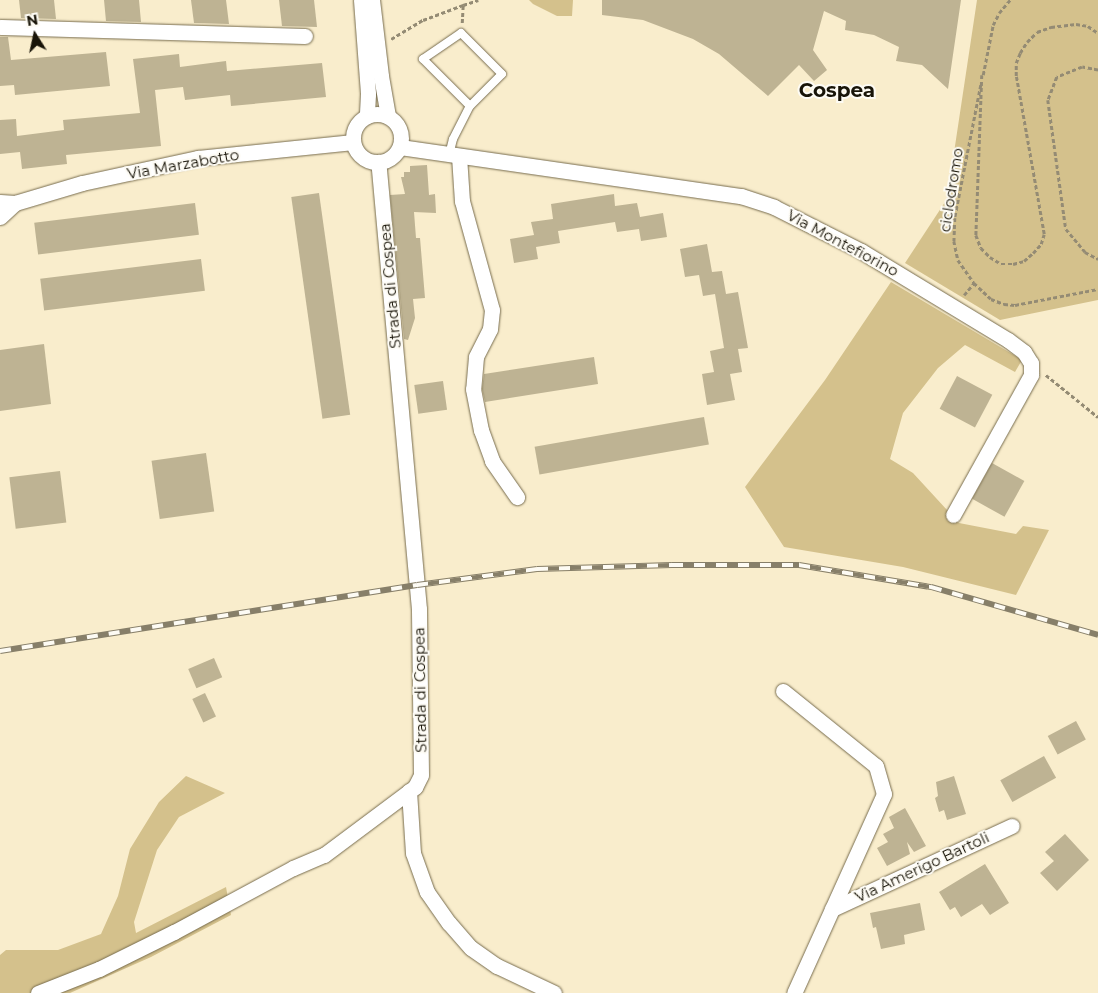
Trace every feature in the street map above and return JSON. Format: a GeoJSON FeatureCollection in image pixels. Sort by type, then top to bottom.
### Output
{"type":"FeatureCollection","features":[{"type":"Feature","properties":{"kind":"street"},"geometry":{"type":"LineString","coordinates":[[367,2],[367,116]]}},
{"type":"Feature","properties":{"kind":"street"},"geometry":{"type":"LineString","coordinates":[[367,2],[388,116]]}},
{"type":"Feature","properties":{"kind":"street"},"geometry":{"type":"LineString","coordinates":[[0,27],[305,36]]}},
{"type":"Feature","properties":{"kind":"street"},"geometry":{"type":"LineString","coordinates":[[378,114],[388,116],[399,126],[401,133],[400,147],[392,158],[378,162],[365,159],[359,154],[353,142],[357,124],[367,116],[378,114]]}},
{"type":"Feature","properties":{"kind":"street","name":"Via Marzabotto"},"geometry":{"type":"LineString","coordinates":[[0,202],[15,203],[82,183],[198,158],[353,142]]}},
{"type":"Feature","properties":{"kind":"street","name":"Via Montefiorino"},"geometry":{"type":"LineString","coordinates":[[400,147],[717,192],[774,207],[885,264],[1008,340],[1024,352],[1032,363]]}},
{"type":"Feature","properties":{"kind":"street"},"geometry":{"type":"LineString","coordinates":[[454,156],[462,201],[492,310],[490,329],[476,357],[473,389],[481,430],[492,461],[517,497]]}},
{"type":"Feature","properties":{"kind":"street","name":"Strada di Cospea"},"geometry":{"type":"LineString","coordinates":[[38,993],[99,969],[174,932],[293,868],[324,855],[415,787],[421,774],[419,609],[378,162]]}},
{"type":"Feature","properties":{"kind":"street","name":"Via Marzabotto"},"geometry":{"type":"LineString","coordinates":[[0,217],[15,203]]}},
{"type":"Feature","properties":{"kind":"street"},"geometry":{"type":"LineString","coordinates":[[953,515],[1031,375],[1032,363]]}},
{"type":"Feature","properties":{"kind":"street","name":"Via Amerigo Bartoli"},"geometry":{"type":"LineString","coordinates":[[783,691],[876,766],[884,794],[794,993]]}},
{"type":"Feature","properties":{"kind":"street"},"geometry":{"type":"LineString","coordinates":[[409,791],[413,853],[427,892],[448,923],[471,948],[497,966],[554,993]]}},
{"type":"Feature","properties":{"kind":"street","name":"Via Amerigo Bartoli"},"geometry":{"type":"LineString","coordinates":[[832,909],[1012,826]]}},
{"type":"Feature","properties":{"kind":"lane"},"geometry":{"type":"LineString","coordinates":[[454,156],[452,139],[470,106],[502,74],[461,33],[424,59],[470,106]]}},
{"type":"Feature","properties":{"kind":"path"},"geometry":{"type":"LineString","coordinates":[[391,39],[423,20],[478,0]]}},
{"type":"Feature","properties":{"kind":"path","name":"ciclodromo"},"geometry":{"type":"LineString","coordinates":[[1010,0],[999,13],[993,25],[982,75],[955,218],[954,241],[958,260],[974,283],[991,298],[1004,304],[1015,305],[1098,289]]}},
{"type":"Feature","properties":{"kind":"path"},"geometry":{"type":"LineString","coordinates":[[461,33],[463,5]]}},
{"type":"Feature","properties":{"kind":"path"},"geometry":{"type":"LineString","coordinates":[[982,75],[976,235],[981,248],[990,257],[1000,264],[1013,264],[1024,261],[1033,253],[1041,244],[1044,234],[1016,76],[1016,63],[1026,42],[1037,32],[1051,26],[1076,24],[1088,26],[1098,33]]}},
{"type":"Feature","properties":{"kind":"path"},"geometry":{"type":"LineString","coordinates":[[1098,70],[1082,67],[1057,77],[1048,100],[1066,229],[1085,252],[1098,259]]}},
{"type":"Feature","properties":{"kind":"path"},"geometry":{"type":"LineString","coordinates":[[1032,363],[1098,417]]}},
{"type":"Feature","properties":{"kind":"shaded area"},"geometry":{"type":"Polygon","coordinates":[[[529,0],[573,0],[572,16],[557,16],[529,0]]]}},
{"type":"Feature","properties":{"kind":"shaded area"},"geometry":{"type":"Polygon","coordinates":[[[977,0],[1098,0],[1098,300],[1000,320],[905,263],[947,199],[977,0]]]}},
{"type":"Feature","properties":{"kind":"shaded area"},"geometry":{"type":"Polygon","coordinates":[[[891,282],[1022,360],[1015,372],[965,345],[938,368],[903,413],[890,459],[913,473],[959,523],[1016,534],[1023,526],[1049,530],[1016,595],[903,567],[784,547],[745,487],[825,380],[891,282]]]}},
{"type":"Feature","properties":{"kind":"shaded area"},"geometry":{"type":"Polygon","coordinates":[[[186,776],[225,793],[179,817],[157,850],[134,922],[136,933],[226,887],[231,915],[151,957],[70,993],[0,993],[0,955],[6,950],[58,950],[101,934],[118,896],[130,849],[159,802],[186,776]]]}},
{"type":"Feature","properties":{"kind":"building"},"geometry":{"type":"Polygon","coordinates":[[[19,0],[54,0],[56,19],[21,18],[19,0]]]}},
{"type":"Feature","properties":{"kind":"building"},"geometry":{"type":"Polygon","coordinates":[[[104,0],[139,0],[141,22],[106,21],[104,0]]]}},
{"type":"Feature","properties":{"kind":"building"},"geometry":{"type":"Polygon","coordinates":[[[191,0],[226,0],[229,24],[194,23],[191,0]]]}},
{"type":"Feature","properties":{"kind":"building"},"geometry":{"type":"Polygon","coordinates":[[[279,0],[314,0],[317,27],[282,26],[279,0]]]}},
{"type":"Feature","properties":{"kind":"building"},"geometry":{"type":"Polygon","coordinates":[[[602,0],[961,0],[948,89],[922,65],[896,61],[899,47],[874,35],[845,30],[846,21],[824,11],[813,50],[827,70],[814,81],[799,65],[768,96],[719,54],[693,39],[643,20],[602,15],[602,0]]]}},
{"type":"Feature","properties":{"kind":"building"},"geometry":{"type":"Polygon","coordinates":[[[0,37],[8,37],[11,60],[106,52],[110,86],[15,95],[14,85],[0,86],[0,37]]]}},
{"type":"Feature","properties":{"kind":"building"},"geometry":{"type":"Polygon","coordinates":[[[179,54],[180,67],[226,61],[227,71],[322,63],[326,97],[231,106],[230,95],[185,100],[183,87],[155,90],[161,146],[66,155],[67,164],[22,169],[20,152],[0,154],[0,120],[16,119],[17,136],[64,130],[63,120],[140,113],[133,59],[179,54]]]}},
{"type":"Feature","properties":{"kind":"building"},"geometry":{"type":"Polygon","coordinates":[[[427,165],[429,195],[435,194],[436,213],[414,212],[416,238],[420,238],[425,298],[413,299],[415,318],[408,340],[404,339],[390,195],[405,194],[401,177],[404,177],[404,172],[410,172],[410,166],[427,165]]]}},
{"type":"Feature","properties":{"kind":"building"},"geometry":{"type":"Polygon","coordinates":[[[319,193],[350,415],[322,419],[291,197],[319,193]]]}},
{"type":"Feature","properties":{"kind":"building"},"geometry":{"type":"Polygon","coordinates":[[[614,194],[615,206],[637,203],[640,217],[663,213],[667,237],[641,241],[639,229],[617,232],[615,222],[558,231],[560,243],[536,247],[538,259],[514,263],[510,239],[534,235],[531,222],[553,219],[551,204],[614,194]]]}},
{"type":"Feature","properties":{"kind":"building"},"geometry":{"type":"Polygon","coordinates":[[[195,203],[199,235],[38,255],[34,223],[195,203]]]}},
{"type":"Feature","properties":{"kind":"building"},"geometry":{"type":"Polygon","coordinates":[[[707,244],[712,272],[722,271],[726,294],[738,292],[748,348],[738,349],[742,372],[730,374],[735,400],[707,405],[702,374],[714,372],[710,351],[724,348],[715,294],[703,296],[699,275],[685,277],[680,249],[707,244]]]}},
{"type":"Feature","properties":{"kind":"building"},"geometry":{"type":"Polygon","coordinates":[[[201,259],[205,291],[44,311],[40,279],[201,259]]]}},
{"type":"Feature","properties":{"kind":"building"},"geometry":{"type":"Polygon","coordinates":[[[44,344],[51,404],[0,411],[0,350],[44,344]]]}},
{"type":"Feature","properties":{"kind":"building"},"geometry":{"type":"Polygon","coordinates":[[[594,357],[598,384],[485,402],[482,389],[484,374],[594,357]]]}},
{"type":"Feature","properties":{"kind":"building"},"geometry":{"type":"Polygon","coordinates":[[[957,376],[992,395],[975,427],[940,409],[957,376]]]}},
{"type":"Feature","properties":{"kind":"building"},"geometry":{"type":"Polygon","coordinates":[[[443,381],[447,410],[418,414],[414,385],[443,381]]]}},
{"type":"Feature","properties":{"kind":"building"},"geometry":{"type":"Polygon","coordinates":[[[704,417],[709,445],[539,474],[535,447],[704,417]]]}},
{"type":"Feature","properties":{"kind":"building"},"geometry":{"type":"Polygon","coordinates":[[[206,453],[214,511],[160,519],[152,461],[206,453]]]}},
{"type":"Feature","properties":{"kind":"building"},"geometry":{"type":"Polygon","coordinates":[[[992,463],[1024,481],[1004,517],[972,499],[992,463]]]}},
{"type":"Feature","properties":{"kind":"building"},"geometry":{"type":"Polygon","coordinates":[[[60,471],[66,523],[16,529],[9,477],[60,471]]]}},
{"type":"Feature","properties":{"kind":"building"},"geometry":{"type":"Polygon","coordinates":[[[214,658],[222,677],[196,688],[188,669],[214,658]]]}},
{"type":"Feature","properties":{"kind":"building"},"geometry":{"type":"Polygon","coordinates":[[[205,693],[216,717],[203,722],[192,699],[205,693]]]}},
{"type":"Feature","properties":{"kind":"building"},"geometry":{"type":"Polygon","coordinates":[[[1076,721],[1086,740],[1058,755],[1048,736],[1076,721]]]}},
{"type":"Feature","properties":{"kind":"building"},"geometry":{"type":"Polygon","coordinates":[[[1044,756],[1056,778],[1012,802],[1000,780],[1044,756]]]}},
{"type":"Feature","properties":{"kind":"building"},"geometry":{"type":"Polygon","coordinates":[[[954,776],[966,814],[947,820],[944,810],[939,812],[935,798],[938,796],[936,782],[954,776]]]}},
{"type":"Feature","properties":{"kind":"building"},"geometry":{"type":"Polygon","coordinates":[[[905,808],[926,846],[914,852],[907,842],[910,854],[887,866],[877,848],[888,842],[883,834],[894,828],[889,817],[905,808]]]}},
{"type":"Feature","properties":{"kind":"building"},"geometry":{"type":"Polygon","coordinates":[[[1065,834],[1089,860],[1057,891],[1040,873],[1054,861],[1045,852],[1065,834]]]}},
{"type":"Feature","properties":{"kind":"building"},"geometry":{"type":"Polygon","coordinates":[[[985,864],[1009,903],[990,915],[982,904],[961,917],[955,907],[950,910],[939,892],[985,864]]]}},
{"type":"Feature","properties":{"kind":"building"},"geometry":{"type":"Polygon","coordinates":[[[920,903],[925,930],[904,935],[905,944],[881,949],[876,927],[873,928],[870,913],[920,903]]]}},
{"type":"Feature","properties":{"kind":"railway"},"geometry":{"type":"LineString","coordinates":[[0,651],[417,585],[537,569],[672,565],[799,565],[931,587],[1098,635]]}},
{"type":"Feature","properties":{"kind":"district","name":"Cospea"},"geometry":{"type":"Point","coordinates":[837,90]}}]}
